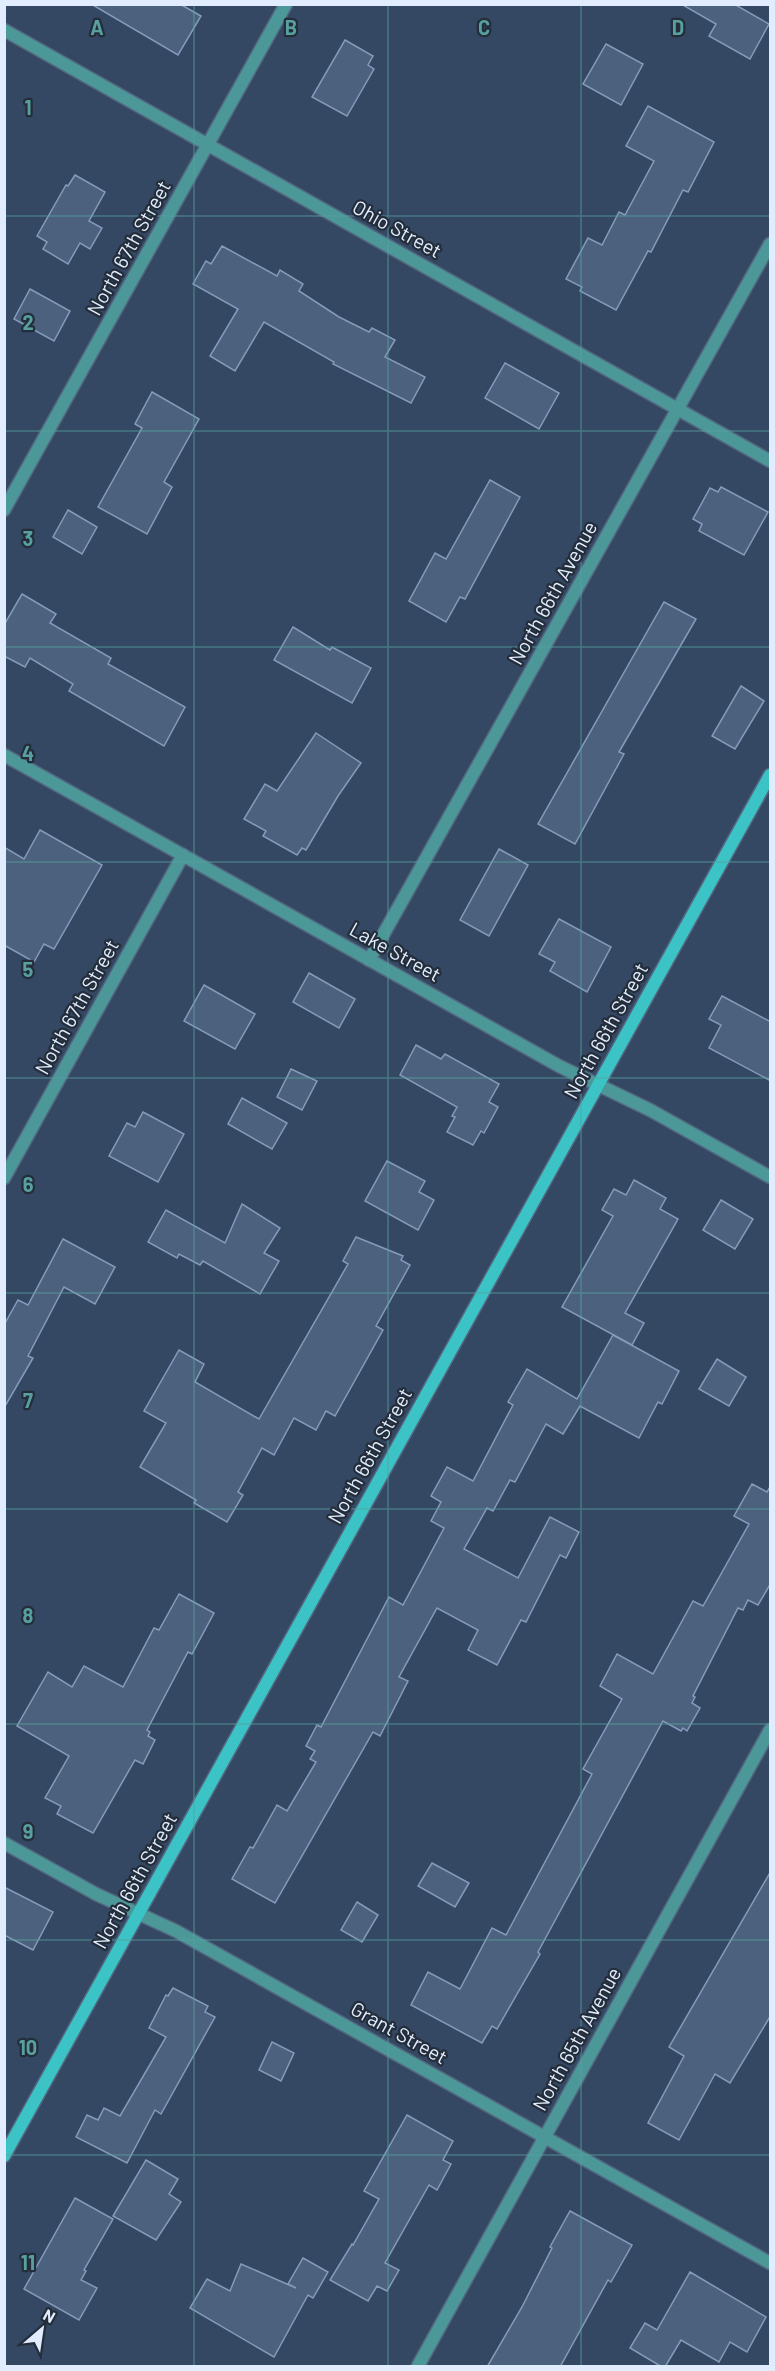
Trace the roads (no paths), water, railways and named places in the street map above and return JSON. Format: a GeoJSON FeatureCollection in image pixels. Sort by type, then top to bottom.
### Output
{"type":"FeatureCollection","features":[{"type":"Feature","properties":{"kind":"street","name":"North 67th Street"},"geometry":{"type":"LineString","coordinates":[[4,510],[286,4]]}},
{"type":"Feature","properties":{"kind":"street","name":"Ohio Street"},"geometry":{"type":"LineString","coordinates":[[4,30],[771,461]]}},
{"type":"Feature","properties":{"kind":"street","name":"North 66th Avenue"},"geometry":{"type":"LineString","coordinates":[[369,960],[771,244]]}},
{"type":"Feature","properties":{"kind":"street","name":"Lake Street"},"geometry":{"type":"LineString","coordinates":[[4,755],[559,1066],[650,1110],[771,1177]]}},
{"type":"Feature","properties":{"kind":"street","name":"North 66th Street"},"geometry":{"type":"LineString","coordinates":[[4,2157],[771,775]]}},
{"type":"Feature","properties":{"kind":"street","name":"North 67th Street"},"geometry":{"type":"LineString","coordinates":[[4,1178],[183,855]]}},
{"type":"Feature","properties":{"kind":"street","name":"North 65th Avenue"},"geometry":{"type":"LineString","coordinates":[[418,2367],[771,1730]]}},
{"type":"Feature","properties":{"kind":"street","name":"Grant Street"},"geometry":{"type":"LineString","coordinates":[[4,1843],[96,1894],[176,1931],[771,2263]]}}]}
